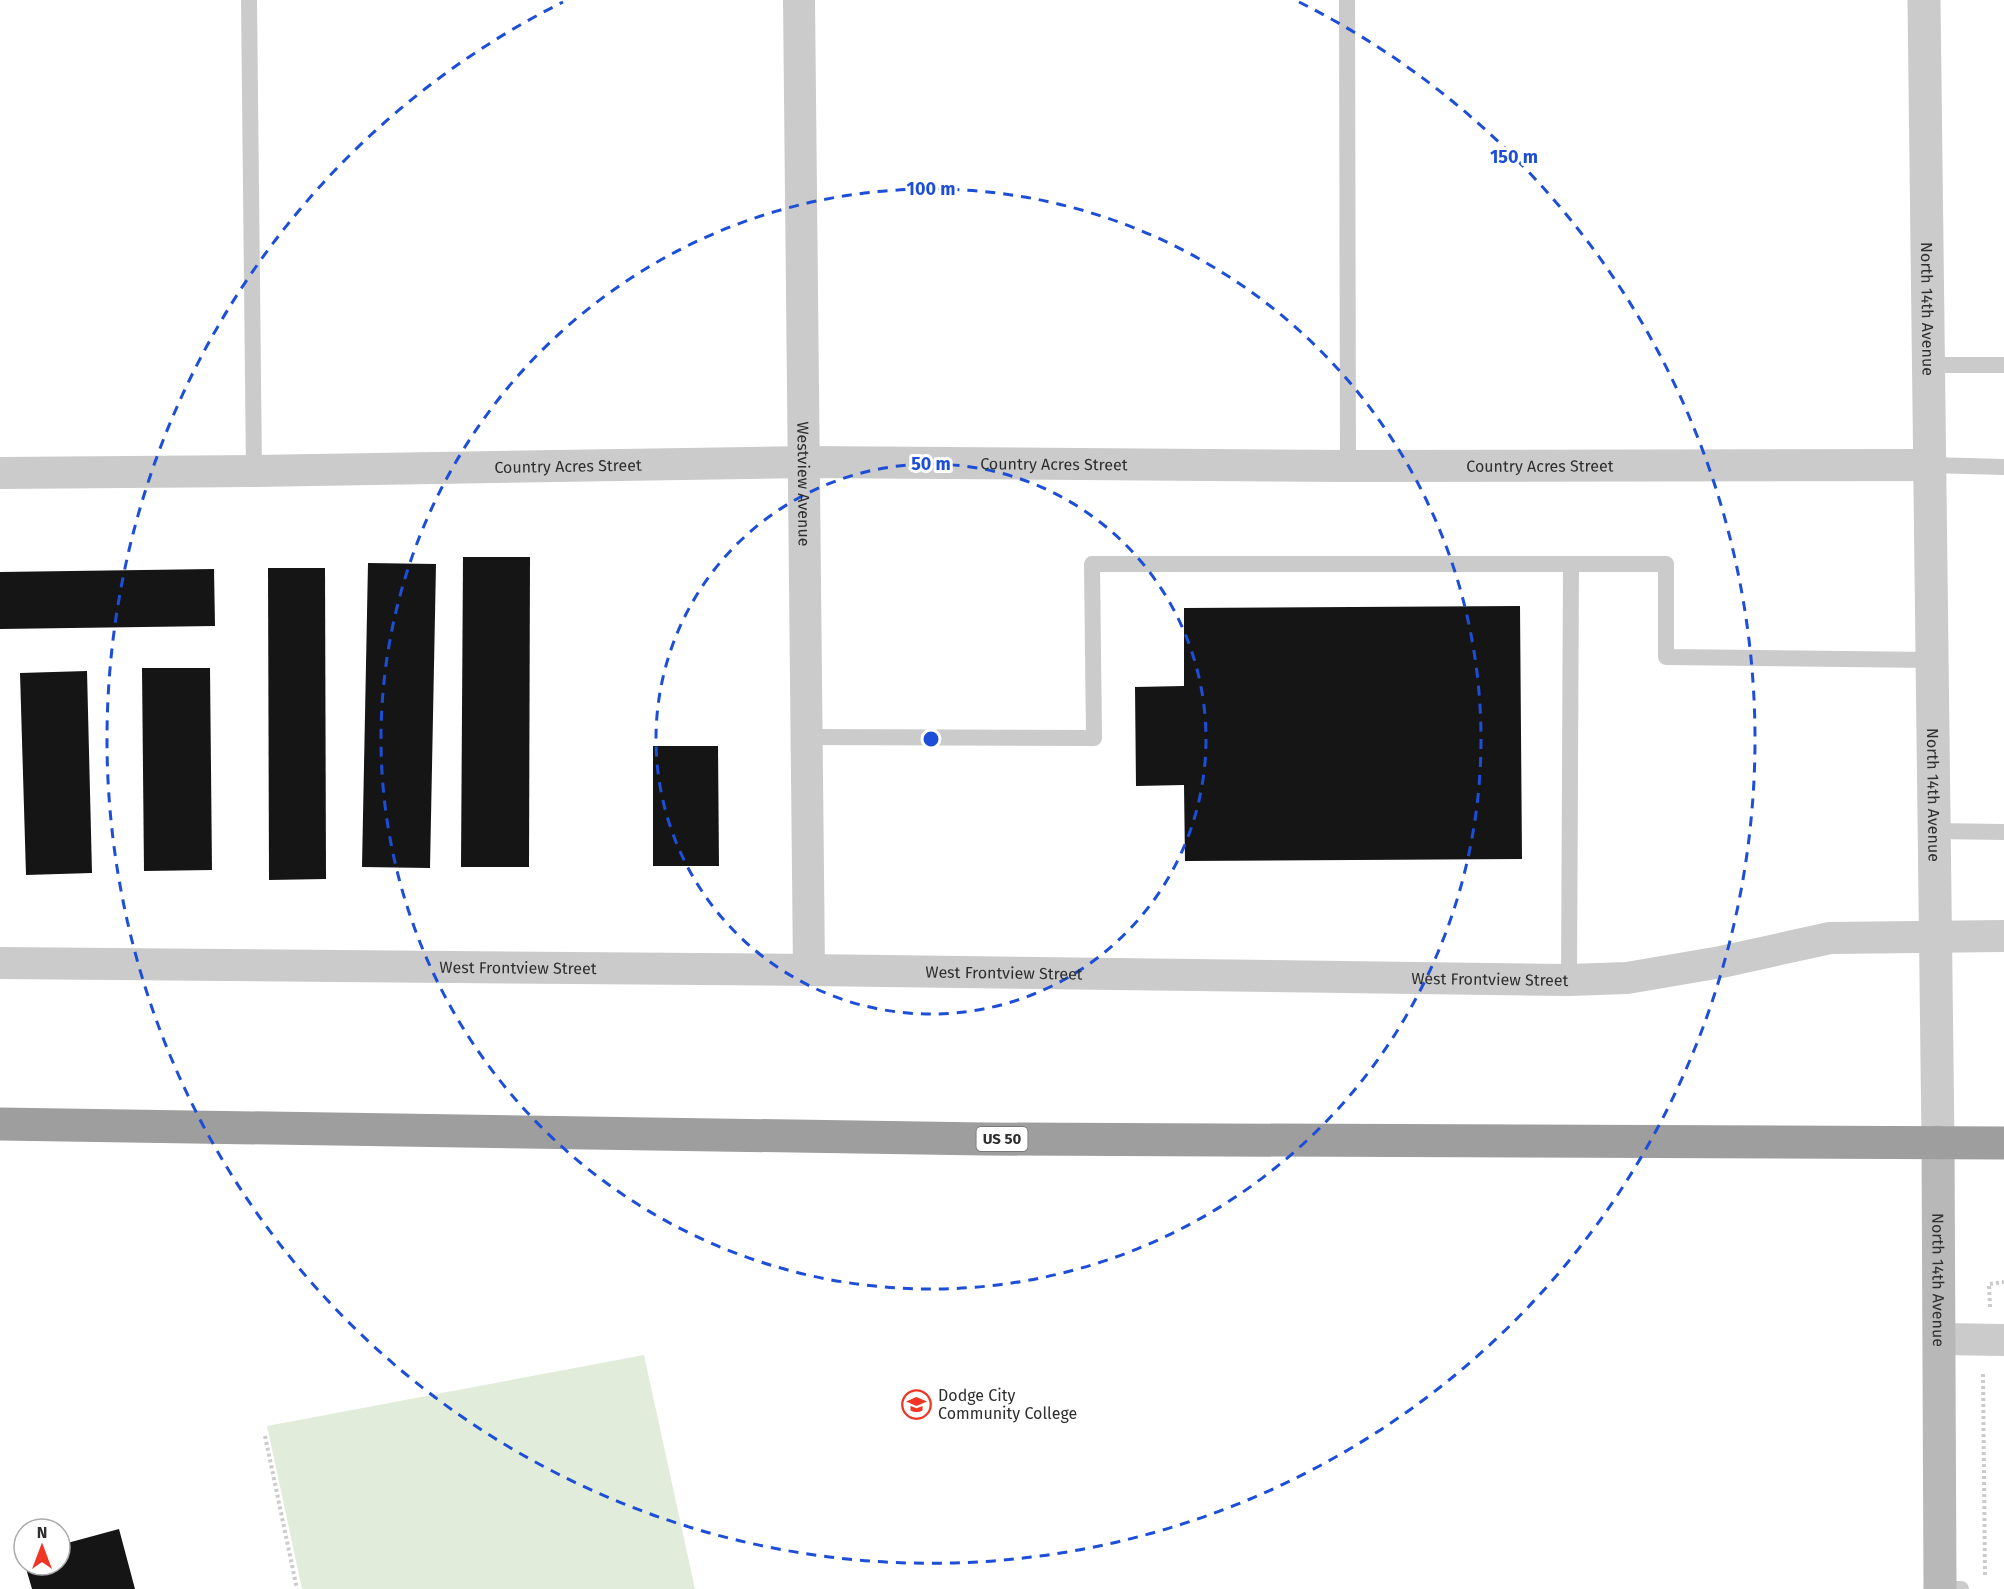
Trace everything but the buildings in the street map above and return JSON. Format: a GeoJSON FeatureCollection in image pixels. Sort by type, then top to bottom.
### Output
{"type":"FeatureCollection","features":[{"type":"Feature","properties":{"kind":"highway","name":"US 50"},"geometry":{"type":"LineString","coordinates":[[0,1124],[985,1139],[2004,1143]]}},
{"type":"Feature","properties":{"kind":"main road","name":"North 14th Avenue"},"geometry":{"type":"LineString","coordinates":[[1938,1142],[1940,1589]]}},
{"type":"Feature","properties":{"kind":"street","name":"Westview Avenue"},"geometry":{"type":"LineString","coordinates":[[799,0],[809,970]]}},
{"type":"Feature","properties":{"kind":"street","name":"North 14th Avenue"},"geometry":{"type":"LineString","coordinates":[[1924,0],[1938,1142]]}},
{"type":"Feature","properties":{"kind":"street","name":"Country Acres Street"},"geometry":{"type":"LineString","coordinates":[[0,473],[803,462],[1348,466],[1930,465]]}},
{"type":"Feature","properties":{"kind":"street","name":"West Frontview Street"},"geometry":{"type":"LineString","coordinates":[[0,963],[1569,980],[1627,978],[1721,962],[1830,938],[2004,936]]}},
{"type":"Feature","properties":{"kind":"street"},"geometry":{"type":"LineString","coordinates":[[1940,1339],[1996,1340]]}},
{"type":"Feature","properties":{"kind":"lane"},"geometry":{"type":"LineString","coordinates":[[249,0],[254,471]]}},
{"type":"Feature","properties":{"kind":"lane"},"geometry":{"type":"LineString","coordinates":[[1347,0],[1348,466]]}},
{"type":"Feature","properties":{"kind":"lane"},"geometry":{"type":"LineString","coordinates":[[1929,365],[2004,365]]}},
{"type":"Feature","properties":{"kind":"lane"},"geometry":{"type":"LineString","coordinates":[[1930,465],[2004,467]]}},
{"type":"Feature","properties":{"kind":"lane"},"geometry":{"type":"LineString","coordinates":[[806,737],[1094,738],[1092,564],[1666,564],[1666,657],[1932,660]]}},
{"type":"Feature","properties":{"kind":"lane"},"geometry":{"type":"LineString","coordinates":[[1569,980],[1571,564]]}},
{"type":"Feature","properties":{"kind":"lane"},"geometry":{"type":"LineString","coordinates":[[1934,831],[2004,832]]}},
{"type":"Feature","properties":{"kind":"lane"},"geometry":{"type":"LineString","coordinates":[[1940,1589],[1961,1589]]}},
{"type":"Feature","properties":{"kind":"path"},"geometry":{"type":"LineString","coordinates":[[1985,1577],[1983,1376],[1996,1340],[1989,1284],[2004,1282]]}},
{"type":"Feature","properties":{"kind":"path"},"geometry":{"type":"LineString","coordinates":[[265,1436],[297,1589]]}},
{"type":"Feature","properties":{"kind":"green space"},"geometry":{"type":"Polygon","coordinates":[[[644,1355],[695,1589],[302,1589],[267,1426],[644,1355]]]}},
{"type":"Feature","properties":{"kind":"place","name":"Dodge City Community College"},"geometry":{"type":"Point","coordinates":[917,1404]}}]}
